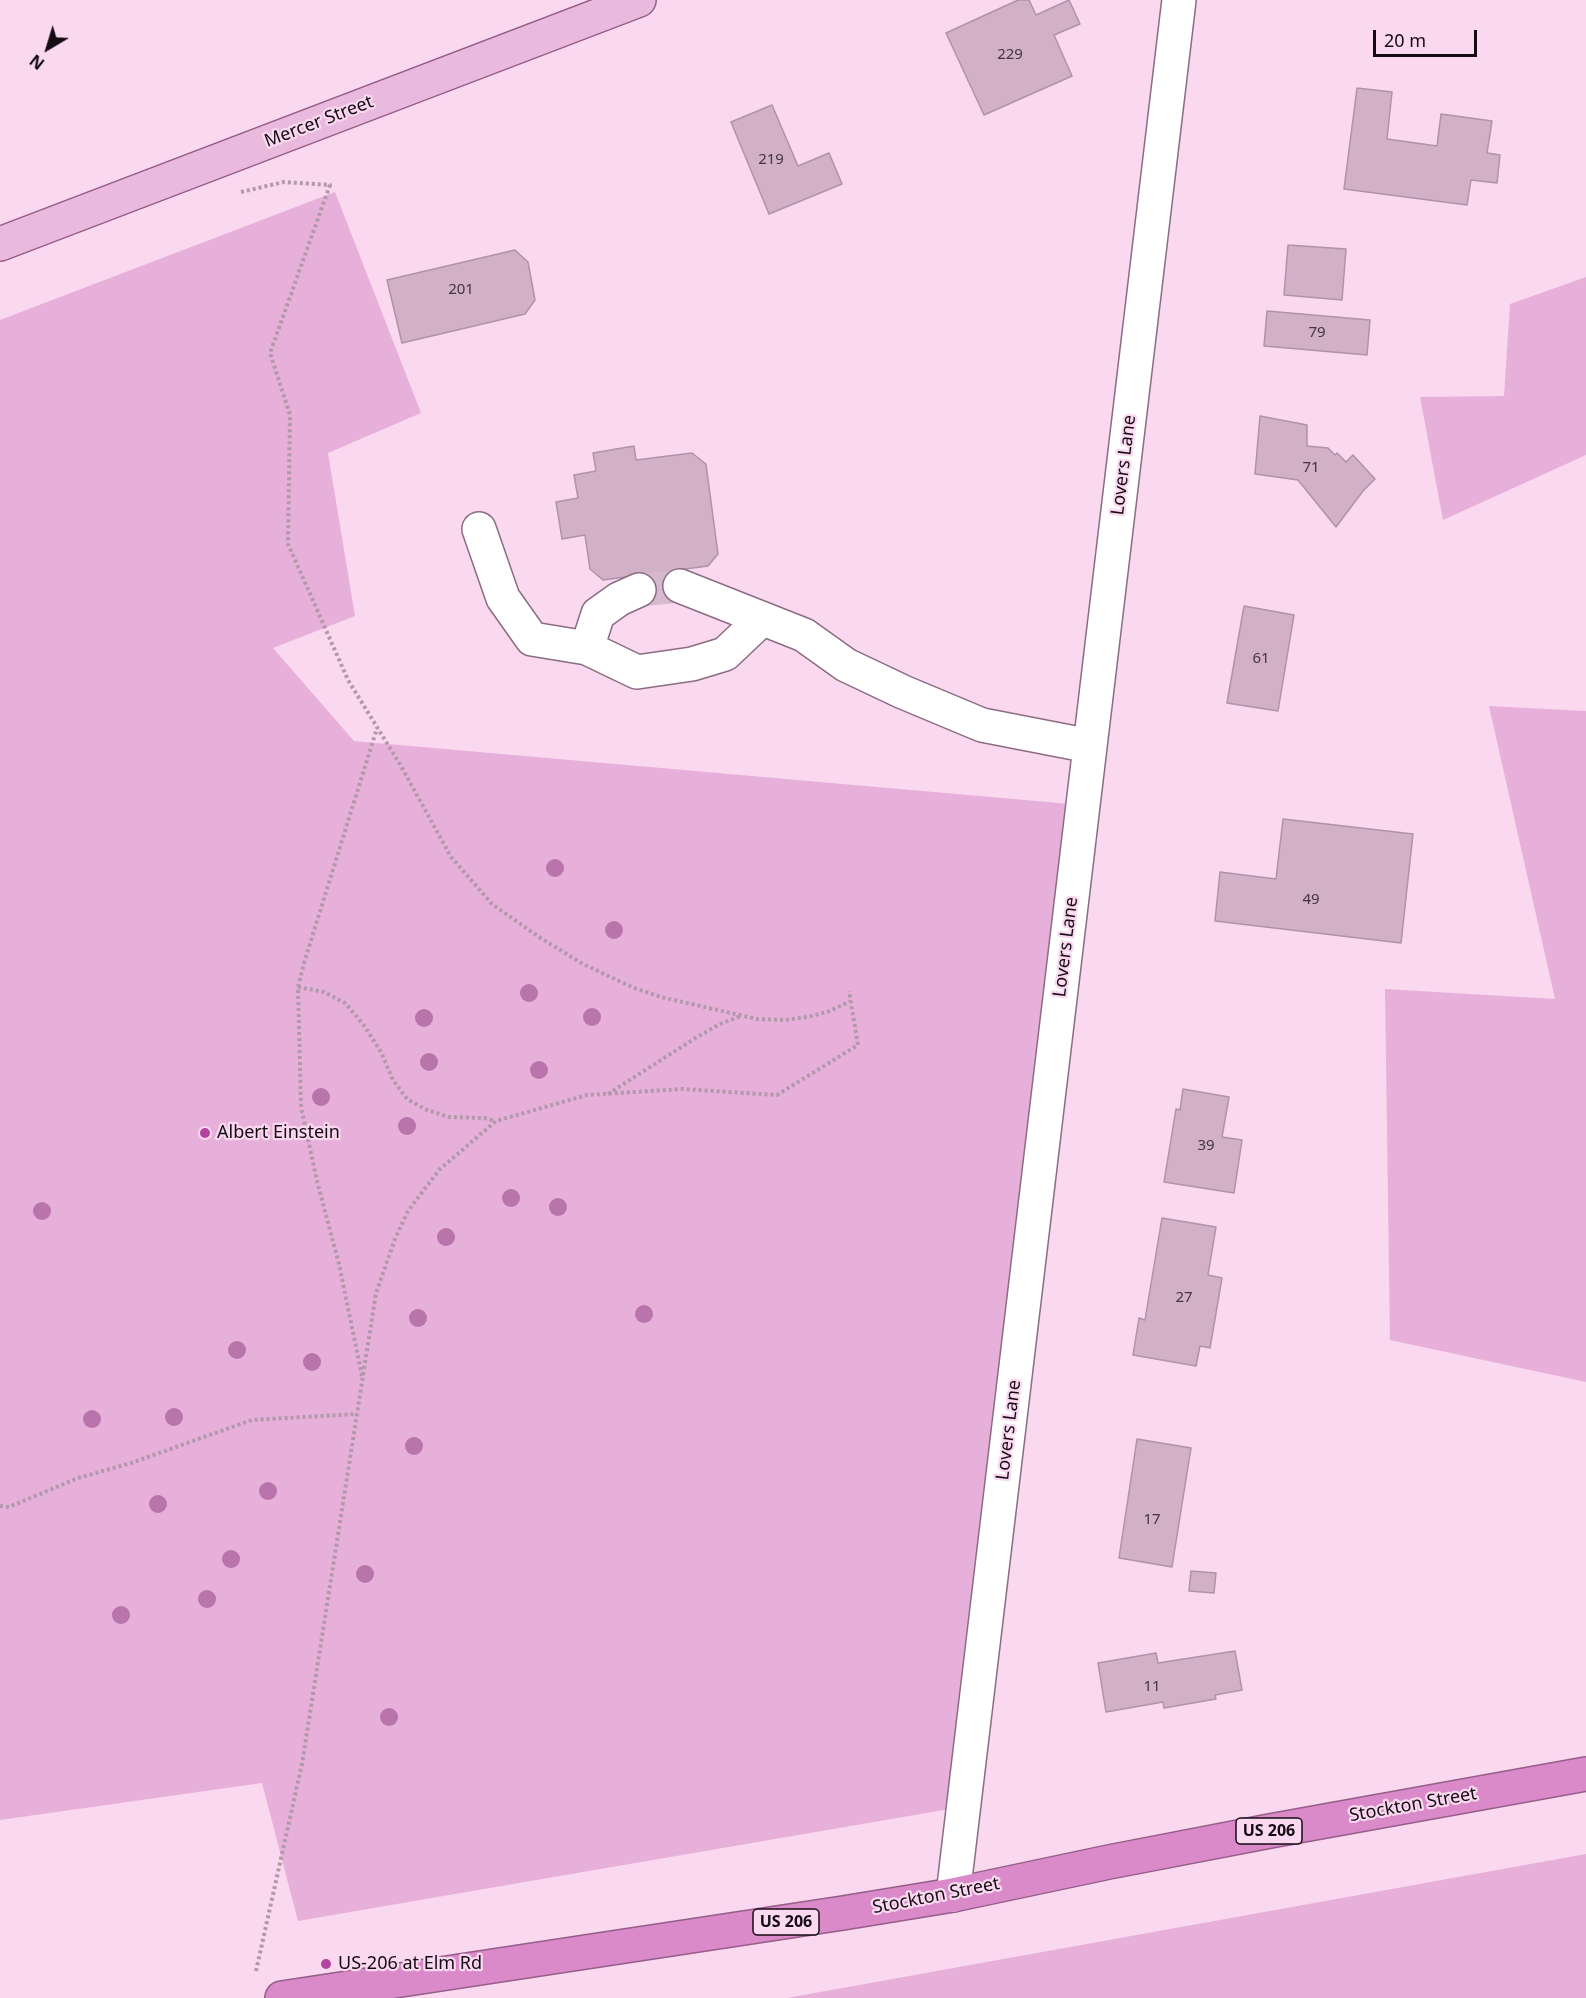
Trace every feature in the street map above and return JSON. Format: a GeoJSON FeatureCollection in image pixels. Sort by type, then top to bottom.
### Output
{"type":"FeatureCollection","features":[{"type":"Feature","properties":{"kind":"highway","name":"Stockton Street"},"geometry":{"type":"LineString","coordinates":[[282,1998],[843,1913],[1586,1774]]}},
{"type":"Feature","properties":{"kind":"main road","name":"Mercer Street"},"geometry":{"type":"LineString","coordinates":[[0,244],[639,0]]}},
{"type":"Feature","properties":{"kind":"street","name":"Lovers Lane"},"geometry":{"type":"LineString","coordinates":[[953,1894],[1179,0]]}},
{"type":"Feature","properties":{"kind":"street"},"geometry":{"type":"LineString","coordinates":[[480,529],[503,598],[532,639],[587,648],[637,672],[692,664],[725,654],[762,619]]}},
{"type":"Feature","properties":{"kind":"street"},"geometry":{"type":"LineString","coordinates":[[680,586],[804,635],[846,665],[982,725],[1090,746]]}},
{"type":"Feature","properties":{"kind":"street"},"geometry":{"type":"LineString","coordinates":[[587,648],[598,614],[619,599],[639,590]]}},
{"type":"Feature","properties":{"kind":"path"},"geometry":{"type":"LineString","coordinates":[[234,193],[284,183],[330,185],[270,353],[290,415],[288,544],[348,680],[451,857],[492,904],[583,964],[634,988],[661,997],[743,1016],[785,1020],[827,1012],[851,1001]]}},
{"type":"Feature","properties":{"kind":"path"},"geometry":{"type":"LineString","coordinates":[[362,1380],[339,1264],[317,1181],[301,1107],[298,987],[377,727]]}},
{"type":"Feature","properties":{"kind":"path"},"geometry":{"type":"LineString","coordinates":[[298,987],[324,992],[345,1003],[363,1024],[381,1052],[393,1080],[407,1099],[427,1110],[449,1117],[484,1118],[496,1121]]}},
{"type":"Feature","properties":{"kind":"path"},"geometry":{"type":"LineString","coordinates":[[256,1971],[302,1764],[376,1293],[395,1239],[408,1211],[439,1170],[496,1121],[587,1095],[682,1089],[777,1095],[858,1045],[849,991]]}},
{"type":"Feature","properties":{"kind":"path"},"geometry":{"type":"LineString","coordinates":[[607,1094],[698,1036],[720,1024],[743,1016]]}},
{"type":"Feature","properties":{"kind":"path"},"geometry":{"type":"LineString","coordinates":[[0,1506],[9,1507],[78,1478],[131,1463],[252,1420],[357,1414]]}},
{"type":"Feature","properties":{"kind":"shaded area"},"geometry":{"type":"Polygon","coordinates":[[[335,192],[421,413],[328,453],[355,616],[273,648],[354,741],[1093,806],[967,1806],[298,1921],[262,1783],[0,1820],[0,320],[335,192]]]}},
{"type":"Feature","properties":{"kind":"shaded area"},"geometry":{"type":"Polygon","coordinates":[[[1586,277],[1586,455],[1443,520],[1420,397],[1504,396],[1510,304],[1586,277]]]}},
{"type":"Feature","properties":{"kind":"shaded area"},"geometry":{"type":"Polygon","coordinates":[[[1489,706],[1586,711],[1586,1382],[1390,1340],[1385,989],[1555,999],[1489,706]]]}},
{"type":"Feature","properties":{"kind":"shaded area"},"geometry":{"type":"Polygon","coordinates":[[[1586,1854],[1586,1998],[787,1998],[1586,1854]]]}},
{"type":"Feature","properties":{"kind":"building"},"geometry":{"type":"Polygon","coordinates":[[[1018,0],[1029,0],[1036,15],[1069,0],[1080,24],[1054,35],[1072,76],[984,115],[946,33],[1018,0]]]}},
{"type":"Feature","properties":{"kind":"building"},"geometry":{"type":"Polygon","coordinates":[[[1357,88],[1392,92],[1387,139],[1437,146],[1441,114],[1492,121],[1487,153],[1500,155],[1497,183],[1471,180],[1467,205],[1344,189],[1357,88]]]}},
{"type":"Feature","properties":{"kind":"building"},"geometry":{"type":"Polygon","coordinates":[[[772,105],[798,166],[829,153],[842,184],[769,214],[731,122],[772,105]]]}},
{"type":"Feature","properties":{"kind":"building"},"geometry":{"type":"Polygon","coordinates":[[[1288,245],[1346,249],[1342,300],[1284,295],[1288,245]]]}},
{"type":"Feature","properties":{"kind":"building"},"geometry":{"type":"Polygon","coordinates":[[[515,250],[528,262],[535,300],[525,314],[402,343],[387,280],[515,250]]]}},
{"type":"Feature","properties":{"kind":"building"},"geometry":{"type":"Polygon","coordinates":[[[1267,311],[1370,320],[1367,355],[1264,346],[1267,311]]]}},
{"type":"Feature","properties":{"kind":"building"},"geometry":{"type":"Polygon","coordinates":[[[1260,416],[1307,425],[1307,446],[1328,448],[1346,462],[1353,455],[1375,479],[1336,527],[1298,480],[1255,474],[1260,416]]]}},
{"type":"Feature","properties":{"kind":"building"},"geometry":{"type":"Polygon","coordinates":[[[634,446],[636,460],[692,453],[706,464],[718,554],[708,566],[603,580],[590,569],[585,535],[562,539],[556,502],[578,498],[574,475],[596,471],[593,453],[634,446]]]}},
{"type":"Feature","properties":{"kind":"building"},"geometry":{"type":"Polygon","coordinates":[[[1244,606],[1294,615],[1278,711],[1227,703],[1244,606]]]}},
{"type":"Feature","properties":{"kind":"building"},"geometry":{"type":"Polygon","coordinates":[[[1283,819],[1413,834],[1401,943],[1215,921],[1220,872],[1276,879],[1283,819]]]}},
{"type":"Feature","properties":{"kind":"building"},"geometry":{"type":"Polygon","coordinates":[[[1183,1089],[1229,1097],[1222,1137],[1242,1140],[1234,1193],[1164,1182],[1176,1109],[1180,1110],[1183,1089]]]}},
{"type":"Feature","properties":{"kind":"building"},"geometry":{"type":"Polygon","coordinates":[[[1162,1218],[1216,1227],[1208,1275],[1222,1278],[1210,1348],[1200,1346],[1196,1366],[1133,1355],[1139,1318],[1145,1320],[1162,1218]]]}},
{"type":"Feature","properties":{"kind":"building"},"geometry":{"type":"Polygon","coordinates":[[[1137,1439],[1191,1448],[1172,1567],[1119,1558],[1137,1439]]]}},
{"type":"Feature","properties":{"kind":"building"},"geometry":{"type":"Polygon","coordinates":[[[1191,1571],[1216,1573],[1214,1593],[1189,1591],[1191,1571]]]}},
{"type":"Feature","properties":{"kind":"building"},"geometry":{"type":"Polygon","coordinates":[[[1235,1651],[1242,1690],[1215,1695],[1216,1699],[1164,1708],[1163,1702],[1106,1712],[1098,1663],[1156,1653],[1158,1663],[1235,1651]]]}},
{"type":"Feature","properties":{"kind":"tunnel"},"geometry":{"type":"LineString","coordinates":[[639,590],[680,586]]}},
{"type":"Feature","properties":{"kind":"place","name":"Albert Einstein"},"geometry":{"type":"Point","coordinates":[205,1133]}},
{"type":"Feature","properties":{"kind":"place","name":"US-206 at Elm Rd"},"geometry":{"type":"Point","coordinates":[326,1964]}}]}
